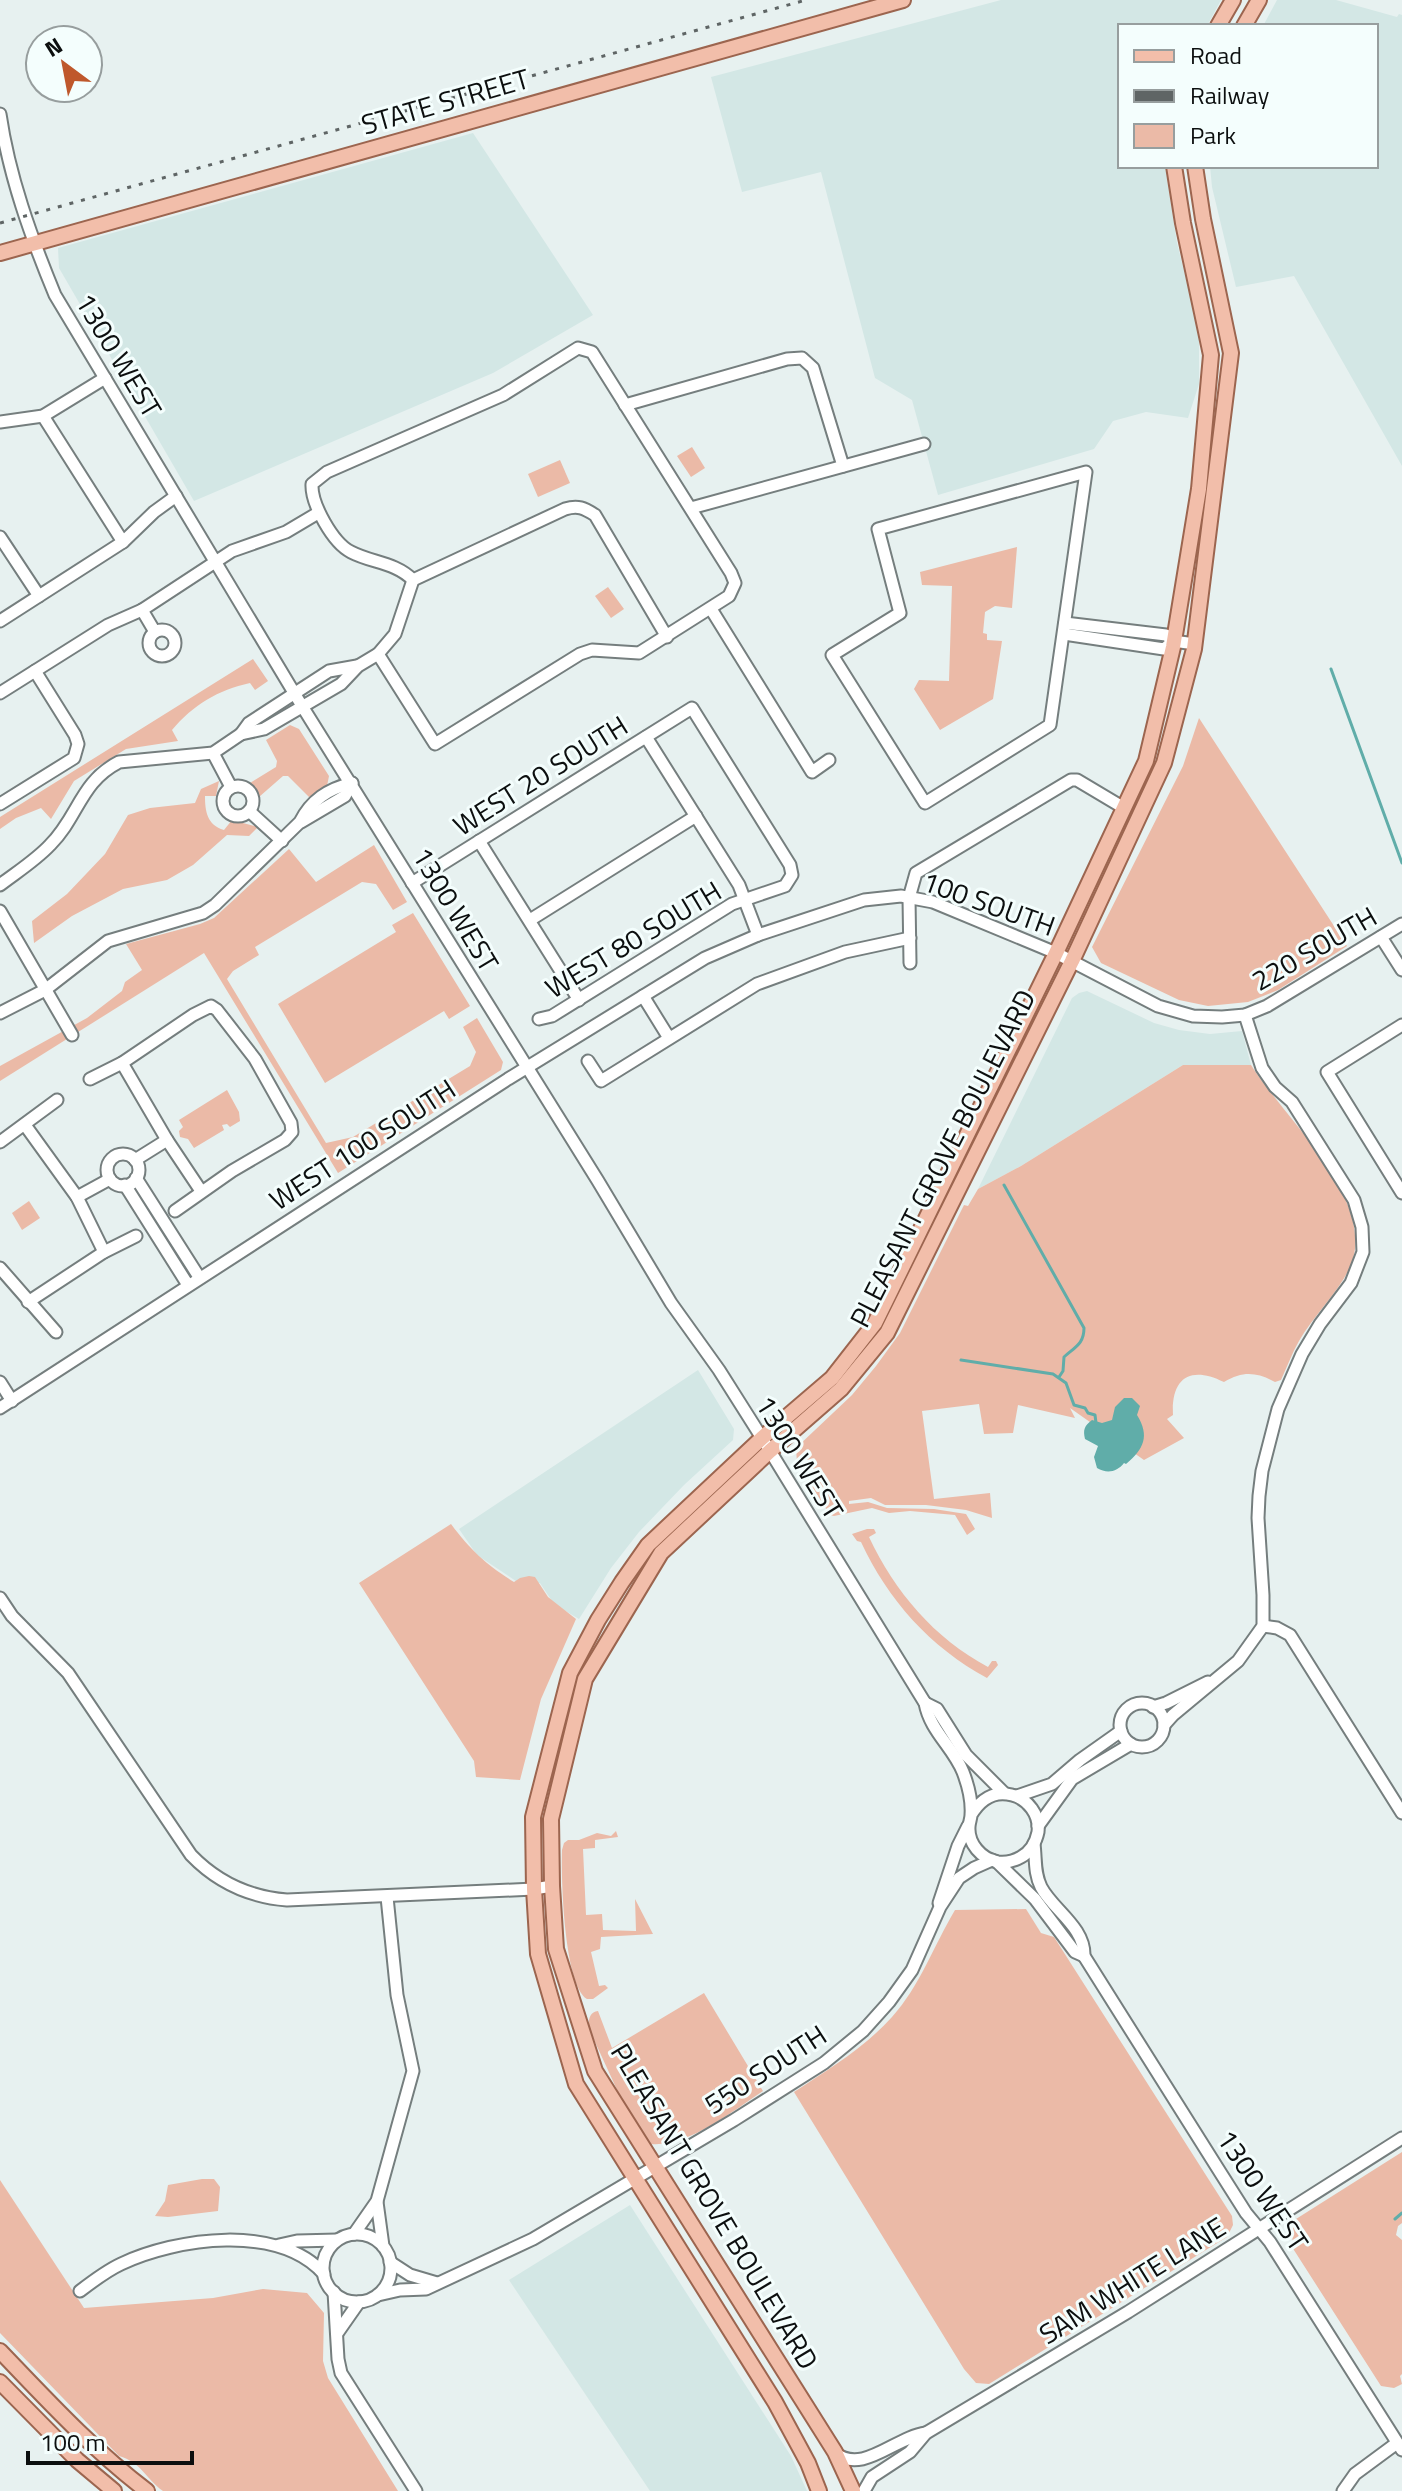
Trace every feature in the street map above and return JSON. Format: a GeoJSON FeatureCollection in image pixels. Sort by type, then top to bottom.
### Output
{"type":"FeatureCollection","features":[{"type":"Feature","properties":{"kind":"main road","name":"STATE STREET"},"geometry":{"type":"LineString","coordinates":[[0,253],[903,0]]}},
{"type":"Feature","properties":{"kind":"main road"},"geometry":{"type":"LineString","coordinates":[[1219,24],[1233,0]]}},
{"type":"Feature","properties":{"kind":"main road"},"geometry":{"type":"LineString","coordinates":[[1245,24],[1259,0]]}},
{"type":"Feature","properties":{"kind":"main road","name":"PLEASANT GROVE BOULEVARD"},"geometry":{"type":"LineString","coordinates":[[1064,957],[1146,761],[1173,641],[1199,489],[1211,355],[1174,168]]}},
{"type":"Feature","properties":{"kind":"main road","name":"PLEASANT GROVE BOULEVARD"},"geometry":{"type":"LineString","coordinates":[[819,2491],[808,2463],[775,2402],[576,2084],[538,1954],[533,1817],[570,1673],[598,1620],[648,1545],[766,1445],[841,1389],[887,1333],[1064,957],[1164,763],[1195,644],[1231,353],[1195,168]]}},
{"type":"Feature","properties":{"kind":"main road","name":"PLEASANT GROVE BOULEVARD"},"geometry":{"type":"LineString","coordinates":[[766,1445],[661,1553],[585,1679],[551,1819],[556,1949],[595,2071],[835,2452],[853,2491]]}},
{"type":"Feature","properties":{"kind":"main road"},"geometry":{"type":"LineString","coordinates":[[3,2359],[75,2429],[147,2491]]}},
{"type":"Feature","properties":{"kind":"main road"},"geometry":{"type":"LineString","coordinates":[[0,2382],[77,2460],[114,2491]]}},
{"type":"Feature","properties":{"kind":"street","name":"1300 WEST"},"geometry":{"type":"LineString","coordinates":[[0,114],[2,134],[34,243],[55,295],[302,706],[671,1303],[719,1370],[925,1703]]}},
{"type":"Feature","properties":{"kind":"street"},"geometry":{"type":"LineString","coordinates":[[378,654],[435,744],[580,654],[592,650],[639,653],[729,596],[735,583],[592,352],[578,348],[503,395],[327,472],[312,484],[318,513],[349,552],[404,571],[413,580]]}},
{"type":"Feature","properties":{"kind":"street"},"geometry":{"type":"LineString","coordinates":[[625,405],[787,359],[802,358],[813,368],[843,466]]}},
{"type":"Feature","properties":{"kind":"street"},"geometry":{"type":"LineString","coordinates":[[0,422],[43,416],[105,378]]}},
{"type":"Feature","properties":{"kind":"street"},"geometry":{"type":"LineString","coordinates":[[43,416],[123,542]]}},
{"type":"Feature","properties":{"kind":"street"},"geometry":{"type":"LineString","coordinates":[[691,508],[924,444]]}},
{"type":"Feature","properties":{"kind":"street"},"geometry":{"type":"LineString","coordinates":[[1086,472],[1065,629],[1050,725],[925,803],[832,655],[900,613],[878,529],[1086,472]]}},
{"type":"Feature","properties":{"kind":"street"},"geometry":{"type":"LineString","coordinates":[[0,621],[123,542],[176,496]]}},
{"type":"Feature","properties":{"kind":"street"},"geometry":{"type":"LineString","coordinates":[[241,734],[264,729],[341,684],[358,666],[378,654],[395,634],[413,580],[573,506],[582,507],[595,515],[667,637]]}},
{"type":"Feature","properties":{"kind":"street"},"geometry":{"type":"LineString","coordinates":[[0,693],[108,625],[142,610],[160,591],[183,583],[246,544],[286,532],[318,513]]}},
{"type":"Feature","properties":{"kind":"street"},"geometry":{"type":"LineString","coordinates":[[0,537],[39,596]]}},
{"type":"Feature","properties":{"kind":"street"},"geometry":{"type":"LineString","coordinates":[[711,609],[812,772],[829,760]]}},
{"type":"Feature","properties":{"kind":"street"},"geometry":{"type":"LineString","coordinates":[[142,610],[155,632]]}},
{"type":"Feature","properties":{"kind":"street"},"geometry":{"type":"LineString","coordinates":[[1065,629],[1164,649],[1173,641]]}},
{"type":"Feature","properties":{"kind":"street"},"geometry":{"type":"LineString","coordinates":[[1065,629],[1145,632],[1195,644]]}},
{"type":"Feature","properties":{"kind":"street"},"geometry":{"type":"LineString","coordinates":[[1143,646],[1145,632]]}},
{"type":"Feature","properties":{"kind":"street"},"geometry":{"type":"LineString","coordinates":[[0,885],[49,846],[95,777],[107,768],[119,762],[213,753],[241,734],[249,723],[329,671],[358,666]]}},
{"type":"Feature","properties":{"kind":"street"},"geometry":{"type":"LineString","coordinates":[[0,804],[74,758],[78,744],[35,671]]}},
{"type":"Feature","properties":{"kind":"street","name":"WEST 20 SOUTH"},"geometry":{"type":"LineString","coordinates":[[412,883],[692,708],[790,865],[792,875]]}},
{"type":"Feature","properties":{"kind":"street"},"geometry":{"type":"LineString","coordinates":[[646,737],[746,900],[758,935]]}},
{"type":"Feature","properties":{"kind":"street"},"geometry":{"type":"LineString","coordinates":[[213,753],[231,787]]}},
{"type":"Feature","properties":{"kind":"street"},"geometry":{"type":"LineString","coordinates":[[910,963],[909,898],[916,873],[1071,780],[1077,780],[1124,808]]}},
{"type":"Feature","properties":{"kind":"street"},"geometry":{"type":"LineString","coordinates":[[0,1013],[45,990],[108,941],[203,913],[300,822],[345,796],[352,783]]}},
{"type":"Feature","properties":{"kind":"street"},"geometry":{"type":"LineString","coordinates":[[240,786],[249,791],[253,802],[249,811],[237,816],[228,813],[224,808],[223,796],[231,787],[240,786]]}},
{"type":"Feature","properties":{"kind":"street"},"geometry":{"type":"LineString","coordinates":[[249,811],[282,841]]}},
{"type":"Feature","properties":{"kind":"street"},"geometry":{"type":"LineString","coordinates":[[530,920],[696,816]]}},
{"type":"Feature","properties":{"kind":"street"},"geometry":{"type":"LineString","coordinates":[[479,841],[579,1000]]}},
{"type":"Feature","properties":{"kind":"street","name":"WEST 80 SOUTH"},"geometry":{"type":"LineString","coordinates":[[539,1019],[552,1016],[579,1000],[732,904],[785,886],[792,875]]}},
{"type":"Feature","properties":{"kind":"street","name":"100 SOUTH"},"geometry":{"type":"LineString","coordinates":[[758,935],[864,900],[901,896],[933,902],[1064,957]]}},
{"type":"Feature","properties":{"kind":"street"},"geometry":{"type":"LineString","coordinates":[[0,911],[72,1035]]}},
{"type":"Feature","properties":{"kind":"street","name":"220 SOUTH"},"geometry":{"type":"LineString","coordinates":[[1064,957],[1158,1006],[1193,1016],[1245,1015],[1267,1006],[1402,924]]}},
{"type":"Feature","properties":{"kind":"street","name":"WEST 100 SOUTH"},"geometry":{"type":"LineString","coordinates":[[0,1408],[527,1067],[705,958],[758,935]]}},
{"type":"Feature","properties":{"kind":"street"},"geometry":{"type":"LineString","coordinates":[[1381,937],[1402,970]]}},
{"type":"Feature","properties":{"kind":"street"},"geometry":{"type":"LineString","coordinates":[[588,1061],[601,1081],[757,984],[845,952],[910,938]]}},
{"type":"Feature","properties":{"kind":"street"},"geometry":{"type":"LineString","coordinates":[[643,996],[669,1038]]}},
{"type":"Feature","properties":{"kind":"street"},"geometry":{"type":"LineString","coordinates":[[90,1079],[122,1063],[211,1006],[255,1059],[291,1123],[292,1132],[285,1140],[201,1191],[175,1211]]}},
{"type":"Feature","properties":{"kind":"street"},"geometry":{"type":"LineString","coordinates":[[1164,1725],[1161,1714],[1153,1707],[1139,1704],[1132,1706],[1122,1717],[1121,1731],[1131,1744],[1140,1747],[1151,1745],[1173,1715],[1238,1661],[1263,1626],[1259,1496],[1262,1471],[1278,1409],[1302,1354],[1356,1274],[1364,1245],[1360,1215],[1354,1200],[1292,1102],[1275,1087],[1262,1068],[1245,1015]]}},
{"type":"Feature","properties":{"kind":"street"},"geometry":{"type":"LineString","coordinates":[[1402,1025],[1327,1072],[1402,1193]]}},
{"type":"Feature","properties":{"kind":"street"},"geometry":{"type":"LineString","coordinates":[[122,1063],[201,1191]]}},
{"type":"Feature","properties":{"kind":"street"},"geometry":{"type":"LineString","coordinates":[[0,1142],[57,1100]]}},
{"type":"Feature","properties":{"kind":"street"},"geometry":{"type":"LineString","coordinates":[[25,1125],[77,1197],[104,1252]]}},
{"type":"Feature","properties":{"kind":"street"},"geometry":{"type":"LineString","coordinates":[[135,1160],[167,1140]]}},
{"type":"Feature","properties":{"kind":"street"},"geometry":{"type":"LineString","coordinates":[[136,1178],[125,1185],[116,1184],[110,1179],[107,1169],[111,1159],[120,1154],[135,1160],[138,1168],[136,1178],[199,1277]]}},
{"type":"Feature","properties":{"kind":"street"},"geometry":{"type":"LineString","coordinates":[[77,1197],[110,1179]]}},
{"type":"Feature","properties":{"kind":"street"},"geometry":{"type":"LineString","coordinates":[[125,1185],[188,1285]]}},
{"type":"Feature","properties":{"kind":"street"},"geometry":{"type":"LineString","coordinates":[[28,1302],[104,1252],[136,1236]]}},
{"type":"Feature","properties":{"kind":"street"},"geometry":{"type":"LineString","coordinates":[[0,1268],[56,1332]]}},
{"type":"Feature","properties":{"kind":"street"},"geometry":{"type":"LineString","coordinates":[[0,1382],[12,1401]]}},
{"type":"Feature","properties":{"kind":"street"},"geometry":{"type":"LineString","coordinates":[[0,1598],[12,1616],[68,1673],[183,1844],[201,1866],[227,1884],[254,1895],[287,1900],[552,1886]]}},
{"type":"Feature","properties":{"kind":"street"},"geometry":{"type":"LineString","coordinates":[[1263,1626],[1277,1628],[1290,1635],[1402,1813]]}},
{"type":"Feature","properties":{"kind":"street"},"geometry":{"type":"LineString","coordinates":[[1153,1707],[1219,1676]]}},
{"type":"Feature","properties":{"kind":"street"},"geometry":{"type":"LineString","coordinates":[[925,1703],[937,1709],[966,1755],[1010,1795],[1023,1800],[1034,1811],[1038,1826]]}},
{"type":"Feature","properties":{"kind":"street"},"geometry":{"type":"LineString","coordinates":[[925,1703],[933,1726],[963,1771],[969,1793],[970,1836],[974,1847],[1035,1899],[1075,1952],[1084,1956],[1074,1927],[1042,1890],[1035,1872],[1034,1844],[1038,1826],[1072,1779],[1131,1744]]}},
{"type":"Feature","properties":{"kind":"street"},"geometry":{"type":"LineString","coordinates":[[940,1907],[939,1899],[958,1846],[984,1799],[1052,1784],[1121,1731]]}},
{"type":"Feature","properties":{"kind":"street"},"geometry":{"type":"LineString","coordinates":[[940,1907],[959,1878],[974,1868],[994,1861],[1014,1861],[1034,1844]]}},
{"type":"Feature","properties":{"kind":"street"},"geometry":{"type":"LineString","coordinates":[[354,2234],[377,2201],[413,2071],[397,1995],[387,1897]]}},
{"type":"Feature","properties":{"kind":"street","name":"550 SOUTH"},"geometry":{"type":"LineString","coordinates":[[378,2295],[426,2289],[533,2239],[824,2063],[863,2031],[889,2002],[912,1970],[940,1907]]}},
{"type":"Feature","properties":{"kind":"street","name":"1300 WEST"},"geometry":{"type":"LineString","coordinates":[[1084,1956],[1246,2213],[1314,2310],[1400,2446]]}},
{"type":"Feature","properties":{"kind":"street","name":"SAM WHITE LANE"},"geometry":{"type":"LineString","coordinates":[[864,2491],[872,2477],[910,2452],[926,2433],[1069,2348],[1402,2138]]}},
{"type":"Feature","properties":{"kind":"street"},"geometry":{"type":"LineString","coordinates":[[337,2240],[324,2259],[325,2281],[334,2292],[350,2301],[359,2302],[378,2295],[389,2279],[390,2262],[383,2246],[377,2201]]}},
{"type":"Feature","properties":{"kind":"street"},"geometry":{"type":"LineString","coordinates":[[278,2246],[297,2241],[337,2240],[354,2234],[370,2236],[383,2246]]}},
{"type":"Feature","properties":{"kind":"street"},"geometry":{"type":"LineString","coordinates":[[80,2291],[121,2264],[155,2252],[232,2239],[278,2246],[309,2260],[324,2274]]}},
{"type":"Feature","properties":{"kind":"street"},"geometry":{"type":"LineString","coordinates":[[390,2262],[410,2275],[437,2283]]}},
{"type":"Feature","properties":{"kind":"street"},"geometry":{"type":"LineString","coordinates":[[334,2292],[341,2373],[416,2491]]}},
{"type":"Feature","properties":{"kind":"street"},"geometry":{"type":"LineString","coordinates":[[337,2332],[359,2302]]}},
{"type":"Feature","properties":{"kind":"street","name":"SAM WHITE LANE"},"geometry":{"type":"LineString","coordinates":[[835,2452],[843,2459],[861,2461],[912,2435],[926,2433]]}},
{"type":"Feature","properties":{"kind":"street"},"geometry":{"type":"LineString","coordinates":[[1343,2491],[1355,2474],[1400,2446]]}},
{"type":"Feature","properties":{"kind":"shaded area"},"geometry":{"type":"Polygon","coordinates":[[[1001,0],[1221,0],[1208,24],[1118,24],[1118,168],[1165,168],[1177,243],[1199,331],[1199,384],[1188,418],[1146,412],[1113,421],[1094,449],[938,495],[912,400],[875,378],[821,172],[742,192],[711,77],[1001,0]]]}},
{"type":"Feature","properties":{"kind":"shaded area"},"geometry":{"type":"Polygon","coordinates":[[[1277,0],[1336,0],[1397,17],[1402,15],[1402,466],[1294,276],[1236,287],[1210,168],[1378,168],[1378,24],[1264,24],[1277,0]]]}},
{"type":"Feature","properties":{"kind":"shaded area"},"geometry":{"type":"Polygon","coordinates":[[[473,133],[593,315],[493,373],[194,501],[59,268],[58,248],[473,133]]]}},
{"type":"Feature","properties":{"kind":"shaded area"},"geometry":{"type":"Polygon","coordinates":[[[1087,991],[1154,1023],[1179,1030],[1210,1034],[1242,1031],[1251,1065],[1183,1065],[1021,1166],[978,1189],[1072,998],[1087,991]]]}},
{"type":"Feature","properties":{"kind":"shaded area"},"geometry":{"type":"Polygon","coordinates":[[[698,1370],[734,1429],[733,1440],[639,1532],[611,1568],[579,1619],[554,1604],[540,1583],[519,1583],[477,1555],[459,1529],[698,1370]]]}},
{"type":"Feature","properties":{"kind":"shaded area"},"geometry":{"type":"Polygon","coordinates":[[[630,2205],[791,2456],[807,2491],[650,2491],[509,2280],[630,2205]]]}},
{"type":"Feature","properties":{"kind":"green space"},"geometry":{"type":"Polygon","coordinates":[[[692,447],[705,468],[691,477],[677,456],[692,447]]]}},
{"type":"Feature","properties":{"kind":"green space"},"geometry":{"type":"Polygon","coordinates":[[[560,460],[570,483],[538,497],[528,474],[560,460]]]}},
{"type":"Feature","properties":{"kind":"green space"},"geometry":{"type":"Polygon","coordinates":[[[1017,547],[1012,608],[995,606],[985,612],[983,633],[987,634],[987,640],[1002,641],[993,699],[940,730],[914,689],[919,680],[949,681],[952,586],[922,585],[920,572],[1017,547]]]}},
{"type":"Feature","properties":{"kind":"green space"},"geometry":{"type":"Polygon","coordinates":[[[608,587],[624,609],[611,618],[595,596],[608,587]]]}},
{"type":"Feature","properties":{"kind":"green space"},"geometry":{"type":"Polygon","coordinates":[[[253,659],[268,681],[255,690],[250,683],[217,694],[197,706],[172,730],[178,741],[126,749],[74,781],[51,819],[41,808],[16,818],[0,829],[0,817],[253,659]]]}},
{"type":"Feature","properties":{"kind":"green space"},"geometry":{"type":"Polygon","coordinates":[[[1199,718],[1347,946],[1278,990],[1248,1002],[1208,1006],[1179,1000],[1101,963],[1092,947],[1183,766],[1199,718]]]}},
{"type":"Feature","properties":{"kind":"green space"},"geometry":{"type":"Polygon","coordinates":[[[290,725],[299,729],[329,776],[327,786],[309,797],[288,776],[283,776],[259,797],[250,783],[276,767],[277,761],[266,740],[290,725]]]}},
{"type":"Feature","properties":{"kind":"green space"},"geometry":{"type":"Polygon","coordinates":[[[219,781],[216,796],[205,796],[208,817],[214,825],[224,830],[232,820],[258,827],[249,836],[227,835],[193,865],[167,880],[123,889],[72,916],[34,943],[32,921],[67,894],[105,854],[128,815],[150,808],[195,803],[201,789],[219,781]]]}},
{"type":"Feature","properties":{"kind":"green space"},"geometry":{"type":"Polygon","coordinates":[[[374,845],[407,902],[393,910],[376,884],[362,882],[255,947],[259,955],[233,971],[227,979],[326,1143],[353,1137],[470,1066],[476,1052],[463,1027],[477,1018],[503,1062],[501,1070],[338,1173],[204,953],[0,1081],[0,1066],[87,1018],[122,991],[125,982],[142,970],[126,944],[214,918],[289,849],[316,882],[374,845]]]}},
{"type":"Feature","properties":{"kind":"green space"},"geometry":{"type":"Polygon","coordinates":[[[413,913],[470,1006],[449,1019],[444,1011],[325,1083],[278,1004],[396,932],[392,925],[413,913]]]}},
{"type":"Feature","properties":{"kind":"green space"},"geometry":{"type":"Polygon","coordinates":[[[1183,1065],[1251,1065],[1323,1160],[1351,1213],[1355,1240],[1351,1265],[1299,1341],[1281,1380],[1275,1382],[1250,1374],[1224,1382],[1201,1375],[1185,1378],[1175,1392],[1173,1415],[1167,1419],[1184,1438],[1144,1460],[1070,1408],[1075,1418],[1018,1405],[1013,1433],[984,1434],[979,1404],[922,1411],[934,1499],[990,1493],[992,1518],[966,1510],[926,1505],[885,1505],[871,1498],[849,1501],[849,1504],[868,1502],[887,1508],[934,1509],[966,1514],[975,1529],[967,1535],[955,1515],[910,1511],[889,1513],[872,1508],[830,1515],[797,1463],[796,1448],[852,1395],[900,1333],[964,1205],[968,1206],[978,1189],[1021,1166],[1183,1065]]]}},
{"type":"Feature","properties":{"kind":"green space"},"geometry":{"type":"Polygon","coordinates":[[[227,1090],[239,1112],[240,1121],[230,1127],[222,1125],[224,1130],[194,1148],[188,1139],[180,1137],[179,1131],[183,1127],[179,1120],[227,1090]]]}},
{"type":"Feature","properties":{"kind":"green space"},"geometry":{"type":"Polygon","coordinates":[[[29,1201],[40,1218],[22,1230],[12,1213],[29,1201]]]}},
{"type":"Feature","properties":{"kind":"green space"},"geometry":{"type":"Polygon","coordinates":[[[451,1524],[473,1550],[496,1570],[514,1582],[520,1578],[535,1577],[548,1597],[576,1619],[541,1699],[520,1780],[476,1777],[474,1761],[359,1583],[451,1524]]]}},
{"type":"Feature","properties":{"kind":"green space"},"geometry":{"type":"Polygon","coordinates":[[[874,1529],[876,1533],[869,1537],[891,1576],[933,1628],[988,1667],[996,1661],[998,1665],[987,1678],[929,1637],[898,1602],[861,1542],[852,1534],[874,1529]]]}},
{"type":"Feature","properties":{"kind":"green space"},"geometry":{"type":"Polygon","coordinates":[[[616,1831],[618,1837],[595,1840],[595,1848],[583,1849],[586,1915],[602,1914],[603,1930],[636,1931],[635,1899],[653,1934],[601,1937],[600,1949],[591,1952],[599,1986],[608,1988],[593,1999],[587,1999],[579,1990],[569,1953],[563,1906],[562,1850],[568,1840],[579,1840],[597,1833],[611,1836],[616,1831]]]}},
{"type":"Feature","properties":{"kind":"green space"},"geometry":{"type":"Polygon","coordinates":[[[1026,1909],[1041,1933],[1054,1937],[1232,2216],[1233,2225],[1227,2237],[989,2384],[976,2383],[964,2369],[794,2092],[858,2048],[892,2017],[919,1979],[955,1910],[1026,1909]]]}},
{"type":"Feature","properties":{"kind":"green space"},"geometry":{"type":"Polygon","coordinates":[[[704,1993],[763,2091],[695,2134],[680,2140],[651,2144],[619,2094],[589,2029],[590,2017],[598,2011],[612,2048],[704,1993]]]}},
{"type":"Feature","properties":{"kind":"green space"},"geometry":{"type":"Polygon","coordinates":[[[1402,2152],[1402,2223],[1396,2235],[1402,2240],[1402,2384],[1394,2388],[1381,2386],[1292,2247],[1296,2219],[1402,2152]]]}},
{"type":"Feature","properties":{"kind":"green space"},"geometry":{"type":"Polygon","coordinates":[[[214,2179],[220,2187],[218,2211],[155,2216],[165,2201],[168,2185],[214,2179]]]}},
{"type":"Feature","properties":{"kind":"green space"},"geometry":{"type":"Polygon","coordinates":[[[0,2180],[84,2308],[213,2298],[263,2289],[307,2293],[324,2313],[323,2361],[328,2378],[398,2491],[163,2491],[138,2467],[119,2456],[0,2333],[0,2180]]]}},
{"type":"Feature","properties":{"kind":"water"},"geometry":{"type":"Polygon","coordinates":[[[1124,1398],[1132,1398],[1140,1406],[1137,1415],[1143,1429],[1143,1442],[1126,1464],[1104,1471],[1097,1468],[1094,1457],[1098,1446],[1085,1439],[1085,1428],[1092,1420],[1102,1423],[1112,1420],[1115,1407],[1124,1398]]]}},
{"type":"Feature","properties":{"kind":"waterway"},"geometry":{"type":"LineString","coordinates":[[1331,669],[1402,863]]}},
{"type":"Feature","properties":{"kind":"waterway"},"geometry":{"type":"LineString","coordinates":[[1004,1185],[1084,1328],[1081,1342],[1064,1357],[1063,1371],[1059,1377]]}},
{"type":"Feature","properties":{"kind":"waterway"},"geometry":{"type":"LineString","coordinates":[[961,1360],[1053,1374],[1066,1383],[1074,1405],[1095,1415],[1096,1423]]}},
{"type":"Feature","properties":{"kind":"waterway"},"geometry":{"type":"LineString","coordinates":[[1395,2219],[1402,2213]]}},
{"type":"Feature","properties":{"kind":"railway"},"geometry":{"type":"LineString","coordinates":[[0,223],[806,0]]}}]}
